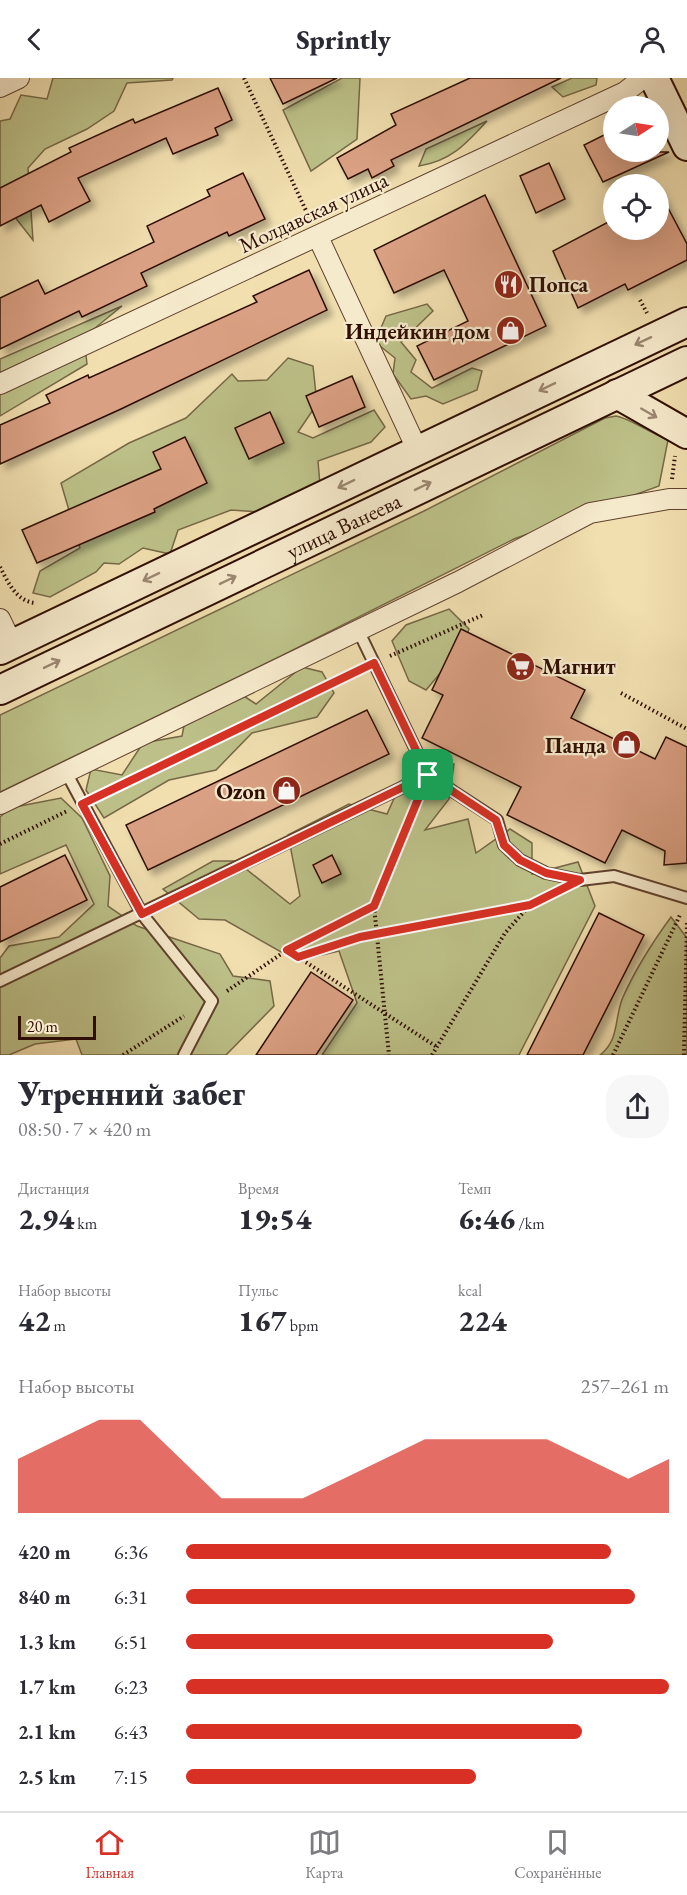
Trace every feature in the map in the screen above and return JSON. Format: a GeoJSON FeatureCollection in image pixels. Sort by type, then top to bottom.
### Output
{"type":"FeatureCollection","features":[{"type":"Feature","properties":{"kind":"main road"},"geometry":{"type":"LineString","coordinates":[[654,78],[687,146]]}},
{"type":"Feature","properties":{"kind":"main road","name":"улица Ванеева"},"geometry":{"type":"LineString","coordinates":[[4,637],[417,449],[687,321]]}},
{"type":"Feature","properties":{"kind":"main road","name":"улица Ванеева"},"geometry":{"type":"LineString","coordinates":[[0,690],[687,361]]}},
{"type":"Feature","properties":{"kind":"main road"},"geometry":{"type":"LineString","coordinates":[[617,394],[681,444]]}},
{"type":"Feature","properties":{"kind":"street"},"geometry":{"type":"LineString","coordinates":[[0,87],[19,78]]}},
{"type":"Feature","properties":{"kind":"street","name":"Молдавская улица"},"geometry":{"type":"LineString","coordinates":[[0,384],[625,92],[643,78]]}},
{"type":"Feature","properties":{"kind":"street"},"geometry":{"type":"LineString","coordinates":[[318,237],[417,449]]}},
{"type":"Feature","properties":{"kind":"street"},"geometry":{"type":"LineString","coordinates":[[0,804],[358,630],[590,513],[669,499],[687,500]]}},
{"type":"Feature","properties":{"kind":"lane"},"geometry":{"type":"LineString","coordinates":[[358,630],[428,775],[496,820],[504,845],[520,860],[546,873],[580,880],[614,876],[687,898]]}},
{"type":"Feature","properties":{"kind":"lane"},"geometry":{"type":"LineString","coordinates":[[66,772],[142,914],[212,1001],[184,1055]]}},
{"type":"Feature","properties":{"kind":"lane"},"geometry":{"type":"LineString","coordinates":[[0,981],[428,775]]}},
{"type":"Feature","properties":{"kind":"path"},"geometry":{"type":"LineString","coordinates":[[244,78],[318,237]]}},
{"type":"Feature","properties":{"kind":"path"},"geometry":{"type":"LineString","coordinates":[[640,300],[647,314]]}},
{"type":"Feature","properties":{"kind":"path"},"geometry":{"type":"LineString","coordinates":[[670,485],[681,444]]}},
{"type":"Feature","properties":{"kind":"path"},"geometry":{"type":"LineString","coordinates":[[0,567],[11,588],[26,602],[37,603]]}},
{"type":"Feature","properties":{"kind":"path"},"geometry":{"type":"LineString","coordinates":[[0,844],[374,663],[483,615]]}},
{"type":"Feature","properties":{"kind":"path"},"geometry":{"type":"LineString","coordinates":[[621,693],[659,711],[687,729]]}},
{"type":"Feature","properties":{"kind":"path"},"geometry":{"type":"LineString","coordinates":[[389,1055],[374,906],[428,775]]}},
{"type":"Feature","properties":{"kind":"path"},"geometry":{"type":"LineString","coordinates":[[298,957],[377,934],[530,905],[580,880]]}},
{"type":"Feature","properties":{"kind":"path"},"geometry":{"type":"LineString","coordinates":[[432,1055],[505,933],[530,905]]}},
{"type":"Feature","properties":{"kind":"path"},"geometry":{"type":"LineString","coordinates":[[123,1055],[173,1022],[212,1001],[287,950],[374,906]]}},
{"type":"Feature","properties":{"kind":"path"},"geometry":{"type":"LineString","coordinates":[[613,1055],[682,910]]}},
{"type":"Feature","properties":{"kind":"path"},"geometry":{"type":"LineString","coordinates":[[684,1055],[687,920]]}},
{"type":"Feature","properties":{"kind":"path"},"geometry":{"type":"LineString","coordinates":[[287,950],[436,1047]]}},
{"type":"Feature","properties":{"kind":"green space"},"geometry":{"type":"Polygon","coordinates":[[[53,78],[173,78],[172,80],[127,83],[114,111],[87,129],[45,149],[28,168],[33,240],[0,198],[0,121],[10,119],[21,95],[47,99],[53,78]]]}},
{"type":"Feature","properties":{"kind":"green space"},"geometry":{"type":"Polygon","coordinates":[[[342,78],[360,78],[357,139],[311,171],[283,110],[342,78]]]}},
{"type":"Feature","properties":{"kind":"green space"},"geometry":{"type":"Polygon","coordinates":[[[572,78],[597,78],[596,85],[563,97],[552,87],[572,78]]]}},
{"type":"Feature","properties":{"kind":"green space"},"geometry":{"type":"Polygon","coordinates":[[[487,121],[465,144],[449,156],[419,166],[426,149],[487,121]]]}},
{"type":"Feature","properties":{"kind":"green space"},"geometry":{"type":"Polygon","coordinates":[[[427,304],[433,311],[401,342],[416,360],[411,372],[432,388],[472,368],[482,371],[477,390],[443,404],[426,396],[411,399],[393,374],[395,358],[375,342],[386,316],[427,304]]]}},
{"type":"Feature","properties":{"kind":"green space"},"geometry":{"type":"Polygon","coordinates":[[[122,306],[84,337],[87,364],[0,416],[0,359],[122,306]]]}},
{"type":"Feature","properties":{"kind":"green space"},"geometry":{"type":"Polygon","coordinates":[[[288,358],[313,366],[317,404],[298,432],[313,438],[374,410],[385,427],[371,442],[318,461],[320,485],[258,512],[231,510],[178,530],[170,554],[143,548],[119,564],[104,563],[96,572],[50,597],[33,593],[40,571],[80,548],[61,483],[129,443],[186,418],[232,374],[238,381],[267,380],[288,358]]]}},
{"type":"Feature","properties":{"kind":"green space"},"geometry":{"type":"Polygon","coordinates":[[[616,416],[668,440],[659,486],[514,539],[279,657],[0,792],[0,715],[424,511],[605,418],[616,416]]]}},
{"type":"Feature","properties":{"kind":"green space"},"geometry":{"type":"Polygon","coordinates":[[[449,609],[469,629],[463,646],[426,690],[409,681],[392,641],[406,625],[449,609]]]}},
{"type":"Feature","properties":{"kind":"green space"},"geometry":{"type":"Polygon","coordinates":[[[302,667],[322,672],[334,693],[317,717],[252,733],[216,770],[169,780],[104,818],[86,790],[91,769],[122,775],[143,743],[182,736],[188,705],[230,687],[256,704],[302,667]]]}},
{"type":"Feature","properties":{"kind":"green space"},"geometry":{"type":"Polygon","coordinates":[[[410,763],[454,764],[449,799],[425,830],[468,819],[476,853],[510,829],[532,843],[532,874],[578,862],[595,906],[519,1055],[322,1055],[357,1003],[339,951],[297,961],[225,920],[199,919],[163,889],[213,861],[236,861],[290,904],[300,896],[288,835],[349,804],[387,814],[410,763]]]}},
{"type":"Feature","properties":{"kind":"green space"},"geometry":{"type":"Polygon","coordinates":[[[61,798],[82,818],[110,876],[108,906],[137,926],[220,954],[233,976],[270,981],[274,1006],[226,1055],[82,1055],[76,1039],[35,1044],[9,1055],[0,1055],[0,958],[9,946],[59,937],[94,904],[66,845],[0,874],[0,817],[10,808],[61,798]]]}},
{"type":"Feature","properties":{"kind":"green space"},"geometry":{"type":"Polygon","coordinates":[[[671,917],[687,938],[687,1055],[600,1055],[614,1035],[620,1005],[633,976],[671,917]]]}},
{"type":"Feature","properties":{"kind":"building"},"geometry":{"type":"Polygon","coordinates":[[[270,78],[337,78],[283,104],[270,78]]]}},
{"type":"Feature","properties":{"kind":"building"},"geometry":{"type":"Polygon","coordinates":[[[470,78],[561,78],[391,160],[394,166],[372,178],[368,169],[348,179],[337,158],[396,125],[391,114],[470,78]]]}},
{"type":"Feature","properties":{"kind":"building"},"geometry":{"type":"Polygon","coordinates":[[[218,88],[232,120],[215,128],[218,135],[173,154],[166,138],[78,178],[90,201],[49,222],[41,205],[0,226],[0,188],[71,152],[69,148],[133,119],[135,123],[218,88]]]}},
{"type":"Feature","properties":{"kind":"building"},"geometry":{"type":"Polygon","coordinates":[[[603,136],[603,162],[647,162],[621,174],[603,174],[603,182],[584,145],[603,136]]]}},
{"type":"Feature","properties":{"kind":"building"},"geometry":{"type":"Polygon","coordinates":[[[549,163],[565,199],[536,213],[520,176],[549,163]]]}},
{"type":"Feature","properties":{"kind":"building"},"geometry":{"type":"Polygon","coordinates":[[[243,173],[265,219],[229,236],[227,232],[141,273],[147,286],[82,317],[79,311],[0,349],[0,298],[38,280],[45,294],[154,242],[147,226],[210,196],[207,190],[243,173]]]}},
{"type":"Feature","properties":{"kind":"building"},"geometry":{"type":"Polygon","coordinates":[[[485,195],[546,326],[434,380],[417,346],[468,321],[444,270],[394,293],[374,250],[485,195]]]}},
{"type":"Feature","properties":{"kind":"building"},"geometry":{"type":"Polygon","coordinates":[[[669,210],[687,244],[687,260],[628,290],[625,284],[578,308],[553,251],[603,225],[603,240],[669,240],[669,210]]]}},
{"type":"Feature","properties":{"kind":"building"},"geometry":{"type":"Polygon","coordinates":[[[309,270],[327,310],[0,464],[0,425],[50,403],[46,395],[257,302],[253,296],[309,270]]]}},
{"type":"Feature","properties":{"kind":"building"},"geometry":{"type":"Polygon","coordinates":[[[352,376],[365,407],[319,427],[306,396],[352,376]]]}},
{"type":"Feature","properties":{"kind":"building"},"geometry":{"type":"Polygon","coordinates":[[[270,412],[284,443],[249,459],[235,428],[270,412]]]}},
{"type":"Feature","properties":{"kind":"building"},"geometry":{"type":"Polygon","coordinates":[[[185,437],[207,483],[154,509],[155,512],[37,563],[22,530],[161,469],[153,452],[185,437]]]}},
{"type":"Feature","properties":{"kind":"building"},"geometry":{"type":"Polygon","coordinates":[[[461,629],[585,690],[571,718],[655,759],[666,737],[687,747],[687,863],[664,865],[665,851],[622,830],[605,863],[507,815],[521,787],[422,738],[443,695],[432,690],[461,629]]]}},
{"type":"Feature","properties":{"kind":"building"},"geometry":{"type":"Polygon","coordinates":[[[367,710],[389,754],[148,870],[126,825],[367,710]]]}},
{"type":"Feature","properties":{"kind":"building"},"geometry":{"type":"Polygon","coordinates":[[[65,855],[87,900],[0,942],[0,887],[65,855]]]}},
{"type":"Feature","properties":{"kind":"building"},"geometry":{"type":"Polygon","coordinates":[[[332,855],[341,874],[322,883],[313,865],[332,855]]]}},
{"type":"Feature","properties":{"kind":"building"},"geometry":{"type":"Polygon","coordinates":[[[599,913],[644,935],[583,1055],[527,1055],[599,913]]]}},
{"type":"Feature","properties":{"kind":"building"},"geometry":{"type":"Polygon","coordinates":[[[311,972],[353,1000],[316,1055],[256,1055],[311,972]]]}},
{"type":"Feature","properties":{"kind":"place","name":"Попса"},"geometry":{"type":"Point","coordinates":[508,284]}},
{"type":"Feature","properties":{"kind":"place","name":"Индейкин дом"},"geometry":{"type":"Point","coordinates":[511,331]}},
{"type":"Feature","properties":{"kind":"place","name":"Магнит"},"geometry":{"type":"Point","coordinates":[521,666]}},
{"type":"Feature","properties":{"kind":"place","name":"Панда"},"geometry":{"type":"Point","coordinates":[627,745]}},
{"type":"Feature","properties":{"kind":"place","name":"Ozon"},"geometry":{"type":"Point","coordinates":[287,791]}},
{"type":"Feature","properties":{"kind":"route"},"geometry":{"type":"LineString","coordinates":[[428,775],[142,914],[82,804],[374,663],[428,775],[374,906],[287,950],[298,957],[360,937],[530,905],[580,880],[546,873],[520,860],[504,845],[496,820],[428,775]]}}]}
